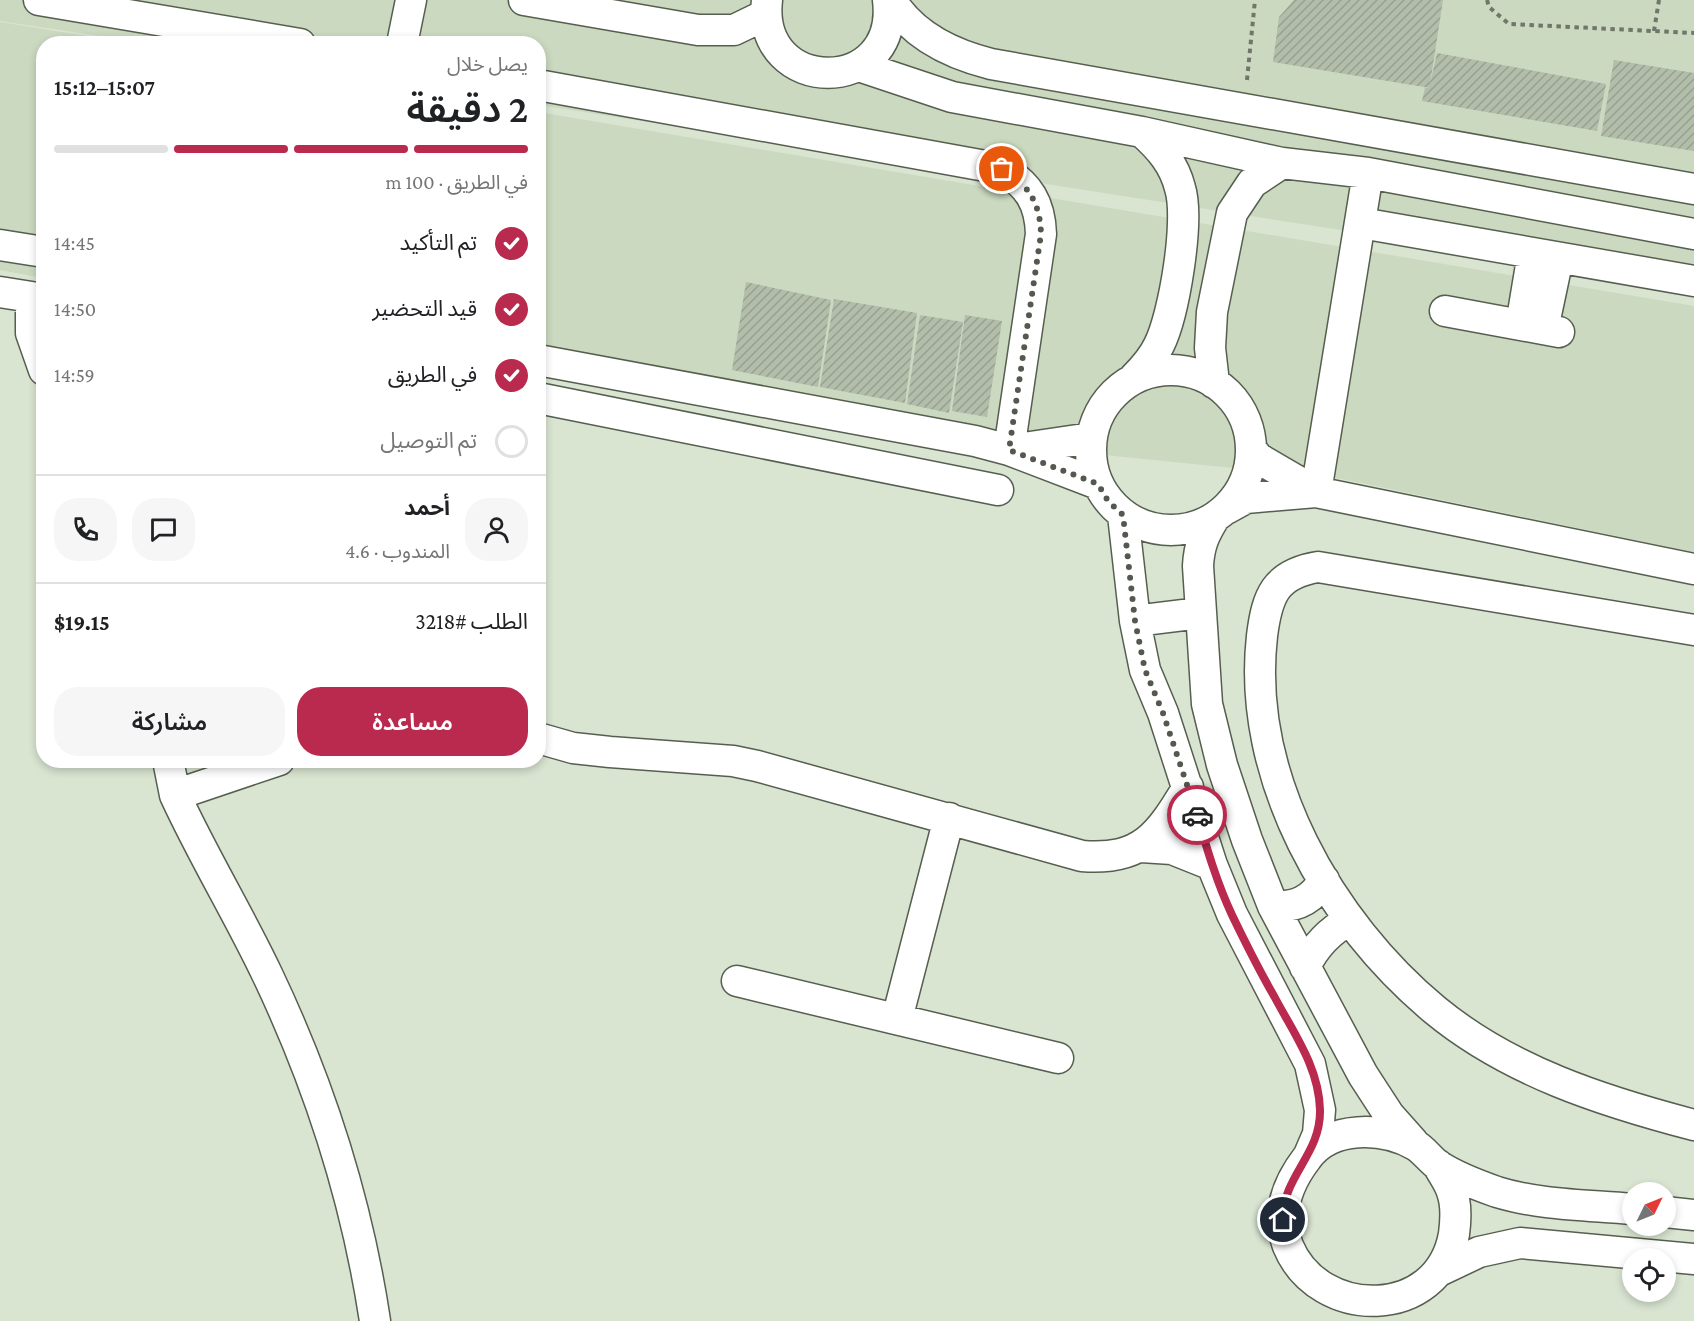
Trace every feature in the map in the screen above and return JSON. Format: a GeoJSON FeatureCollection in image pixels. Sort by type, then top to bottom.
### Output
{"type":"FeatureCollection","features":[{"type":"Feature","properties":{"kind":"street"},"geometry":{"type":"LineString","coordinates":[[39,0],[253,36]]}},
{"type":"Feature","properties":{"kind":"street"},"geometry":{"type":"LineString","coordinates":[[404,36],[411,0]]}},
{"type":"Feature","properties":{"kind":"street"},"geometry":{"type":"LineString","coordinates":[[524,0],[707,30],[734,30],[766,7],[770,35],[781,53],[798,67],[818,73],[838,73],[859,66],[875,53],[886,34],[890,0]]}},
{"type":"Feature","properties":{"kind":"street"},"geometry":{"type":"LineString","coordinates":[[890,0],[903,16],[934,42],[953,52],[991,64],[1694,189]]}},
{"type":"Feature","properties":{"kind":"street"},"geometry":{"type":"LineString","coordinates":[[859,66],[952,98],[1142,132],[1282,163],[1368,173],[1694,234]]}},
{"type":"Feature","properties":{"kind":"street"},"geometry":{"type":"LineString","coordinates":[[546,86],[986,165],[1002,169],[1016,177],[1035,199],[1040,215],[1041,234],[1009,450]]}},
{"type":"Feature","properties":{"kind":"street"},"geometry":{"type":"LineString","coordinates":[[1142,132],[1166,158],[1176,173],[1181,190],[1183,226],[1167,328],[1148,364],[1113,394],[1098,415],[1091,438],[1092,465],[1098,484],[1108,501],[1123,515],[1145,526],[1168,530],[1193,527],[1246,498],[1316,492],[1694,569]]}},
{"type":"Feature","properties":{"kind":"street"},"geometry":{"type":"LineString","coordinates":[[1214,383],[1210,348],[1212,312],[1232,213],[1252,183],[1282,163]]}},
{"type":"Feature","properties":{"kind":"street"},"geometry":{"type":"LineString","coordinates":[[1316,492],[1368,173]]}},
{"type":"Feature","properties":{"kind":"street"},"geometry":{"type":"LineString","coordinates":[[1361,223],[1694,281]]}},
{"type":"Feature","properties":{"kind":"street"},"geometry":{"type":"LineString","coordinates":[[0,245],[36,251]]}},
{"type":"Feature","properties":{"kind":"street"},"geometry":{"type":"LineString","coordinates":[[1445,311],[1541,329],[1546,255]]}},
{"type":"Feature","properties":{"kind":"street"},"geometry":{"type":"LineString","coordinates":[[0,292],[36,298]]}},
{"type":"Feature","properties":{"kind":"street"},"geometry":{"type":"LineString","coordinates":[[36,304],[31,333],[36,347]]}},
{"type":"Feature","properties":{"kind":"street"},"geometry":{"type":"LineString","coordinates":[[546,361],[975,441],[1009,450],[1098,484]]}},
{"type":"Feature","properties":{"kind":"street"},"geometry":{"type":"LineString","coordinates":[[1134,378],[1154,372],[1175,370],[1195,374],[1214,383],[1229,395],[1240,411],[1248,430],[1251,449],[1248,471],[1240,491],[1203,534],[1199,547],[1200,613],[1207,704],[1222,765],[1273,906],[1376,1097],[1427,1156],[1451,1190],[1456,1218],[1452,1246],[1401,1321]]}},
{"type":"Feature","properties":{"kind":"street"},"geometry":{"type":"LineString","coordinates":[[546,400],[998,490]]}},
{"type":"Feature","properties":{"kind":"street"},"geometry":{"type":"LineString","coordinates":[[1009,450],[1091,438]]}},
{"type":"Feature","properties":{"kind":"street"},"geometry":{"type":"LineString","coordinates":[[1251,449],[1258,458],[1316,492]]}},
{"type":"Feature","properties":{"kind":"street"},"geometry":{"type":"LineString","coordinates":[[1123,515],[1135,621],[1145,670],[1163,713],[1212,865],[1232,914],[1310,1064],[1320,1110],[1318,1134],[1309,1155],[1292,1178],[1283,1206],[1284,1235],[1294,1262],[1340,1310],[1393,1302],[1479,1252],[1520,1243],[1694,1259]]}},
{"type":"Feature","properties":{"kind":"street"},"geometry":{"type":"LineString","coordinates":[[1694,630],[1318,567],[1292,574],[1281,582],[1267,604],[1260,658],[1262,697],[1268,735],[1283,792],[1305,846],[1350,920],[1403,981],[1435,1010],[1506,1058],[1594,1096],[1694,1125]]}},
{"type":"Feature","properties":{"kind":"street"},"geometry":{"type":"LineString","coordinates":[[1135,621],[1200,613]]}},
{"type":"Feature","properties":{"kind":"street"},"geometry":{"type":"LineString","coordinates":[[1163,713],[1182,716],[1207,704]]}},
{"type":"Feature","properties":{"kind":"street"},"geometry":{"type":"LineString","coordinates":[[546,740],[573,748],[749,764],[1082,856],[1121,855],[1141,847],[1159,830],[1188,787]]}},
{"type":"Feature","properties":{"kind":"street"},"geometry":{"type":"LineString","coordinates":[[170,768],[175,795],[267,972],[297,1040],[345,1180],[369,1283],[375,1321]]}},
{"type":"Feature","properties":{"kind":"street"},"geometry":{"type":"LineString","coordinates":[[175,795],[255,768]]}},
{"type":"Feature","properties":{"kind":"street"},"geometry":{"type":"LineString","coordinates":[[897,1019],[949,818]]}},
{"type":"Feature","properties":{"kind":"street"},"geometry":{"type":"LineString","coordinates":[[1141,847],[1180,851],[1212,865]]}},
{"type":"Feature","properties":{"kind":"street"},"geometry":{"type":"LineString","coordinates":[[1273,906],[1298,904],[1318,890],[1324,880]]}},
{"type":"Feature","properties":{"kind":"street"},"geometry":{"type":"LineString","coordinates":[[1305,967],[1319,944],[1350,920]]}},
{"type":"Feature","properties":{"kind":"street"},"geometry":{"type":"LineString","coordinates":[[737,981],[1058,1059]]}},
{"type":"Feature","properties":{"kind":"street"},"geometry":{"type":"LineString","coordinates":[[1309,1155],[1334,1138],[1361,1131],[1391,1134],[1427,1156],[1498,1192],[1529,1199],[1622,1208]]}},
{"type":"Feature","properties":{"kind":"street"},"geometry":{"type":"LineString","coordinates":[[1676,1213],[1694,1215]]}},
{"type":"Feature","properties":{"kind":"path"},"geometry":{"type":"LineString","coordinates":[[1487,0],[1489,7],[1509,24],[1694,33]]}},
{"type":"Feature","properties":{"kind":"path"},"geometry":{"type":"LineString","coordinates":[[1654,31],[1659,0]]}},
{"type":"Feature","properties":{"kind":"shaded area"},"geometry":{"type":"Polygon","coordinates":[[[0,0],[1694,0],[1694,285],[546,106],[546,36],[100,36],[0,21],[0,0]]]}},
{"type":"Feature","properties":{"kind":"shaded area"},"geometry":{"type":"Polygon","coordinates":[[[0,22],[87,36],[36,36],[36,277],[0,270],[0,22]]]}},
{"type":"Feature","properties":{"kind":"shaded area"},"geometry":{"type":"Polygon","coordinates":[[[546,113],[1694,306],[1694,552],[1342,479],[840,428],[546,372],[546,113]]]}},
{"type":"Feature","properties":{"kind":"building"},"geometry":{"type":"Polygon","coordinates":[[[1294,0],[1443,0],[1430,84],[1437,53],[1606,84],[1597,131],[1422,101],[1425,88],[1430,88],[1273,62],[1279,17],[1294,0]]]}},
{"type":"Feature","properties":{"kind":"building"},"geometry":{"type":"Polygon","coordinates":[[[1614,60],[1694,73],[1694,151],[1601,136],[1614,60]]]}},
{"type":"Feature","properties":{"kind":"building"},"geometry":{"type":"Polygon","coordinates":[[[746,282],[831,300],[818,387],[732,370],[746,282]]]}},
{"type":"Feature","properties":{"kind":"building"},"geometry":{"type":"Polygon","coordinates":[[[834,299],[917,313],[905,403],[820,387],[834,299]]]}},
{"type":"Feature","properties":{"kind":"building"},"geometry":{"type":"Polygon","coordinates":[[[920,315],[963,322],[949,413],[907,404],[920,315]]]}},
{"type":"Feature","properties":{"kind":"building"},"geometry":{"type":"Polygon","coordinates":[[[965,315],[1002,321],[987,417],[952,411],[965,315]]]}},
{"type":"Feature","properties":{"kind":"way so far"},"geometry":{"type":"LineString","coordinates":[[1002,169],[1016,177],[1035,199],[1040,215],[1041,234],[1009,450],[1098,484],[1108,501],[1123,515],[1135,621],[1145,670],[1163,713],[1197,815]]}},
{"type":"Feature","properties":{"kind":"route"},"geometry":{"type":"LineString","coordinates":[[1197,815],[1212,865],[1232,914],[1298,1038],[1317,1086],[1320,1110],[1318,1134],[1309,1155],[1292,1178],[1283,1206],[1283,1220]]}}]}
